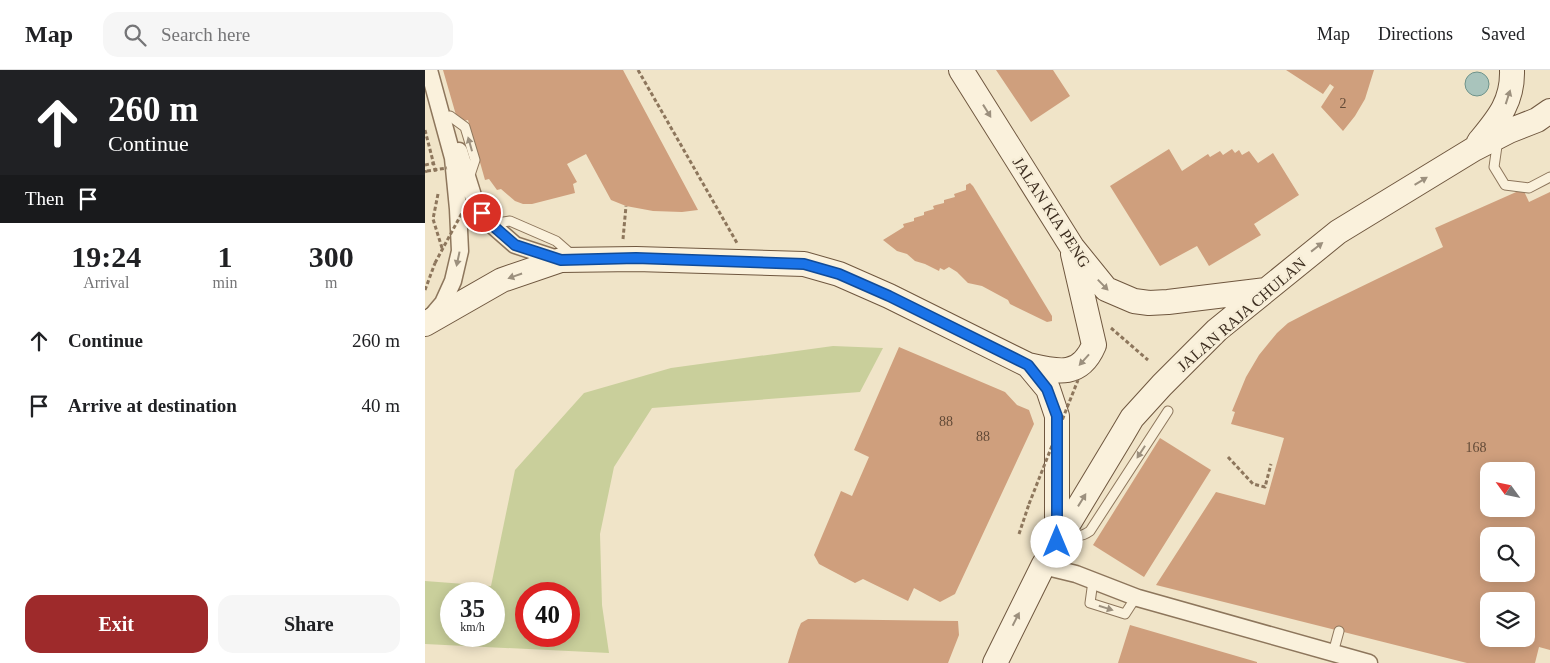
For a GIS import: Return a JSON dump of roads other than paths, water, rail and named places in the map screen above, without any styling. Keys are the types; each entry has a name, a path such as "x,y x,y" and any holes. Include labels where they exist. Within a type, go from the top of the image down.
{"street":[{"path":"426,323 443,303 453,281 460,251 459,209 453,158 429,70"},
{"path":"437,70 475,202 491,224 515,245 568,259 636,258 804,264 839,274 889,296 1028,365 1057,371 1069,370 1079,366 1091,353 1094,344 1072,247"},
{"name":"JALAN KIA PENG","path":"961,70 1072,247 1106,289 1135,301 1149,303 1266,290"},
{"path":"1473,150 1503,112 1513,82 1512,70"},
{"name":"JALAN RAJA CHULAN","path":"995,663 1043,566 1132,418 1175,371 1266,290 1338,232 1473,150 1499,136 1546,116"},
{"path":"426,323 502,280 568,259"},
{"path":"1028,365 1047,389 1057,416 1061,535"},
{"path":"1043,566 1076,574 1136,597 1363,662"}],"lane":[{"path":"1499,136 1494,167 1505,185 1529,188 1550,177"},
{"path":"1061,535 1083,536 1090,531 1167,411"},
{"path":"1093,581 1090,603 1125,614 1136,597"},
{"path":"1333,653 1339,632"}],"water":[{"path":"1477,72 1486,75 1489,84 1486,93 1477,96 1468,93 1465,84 1468,75"}]}
